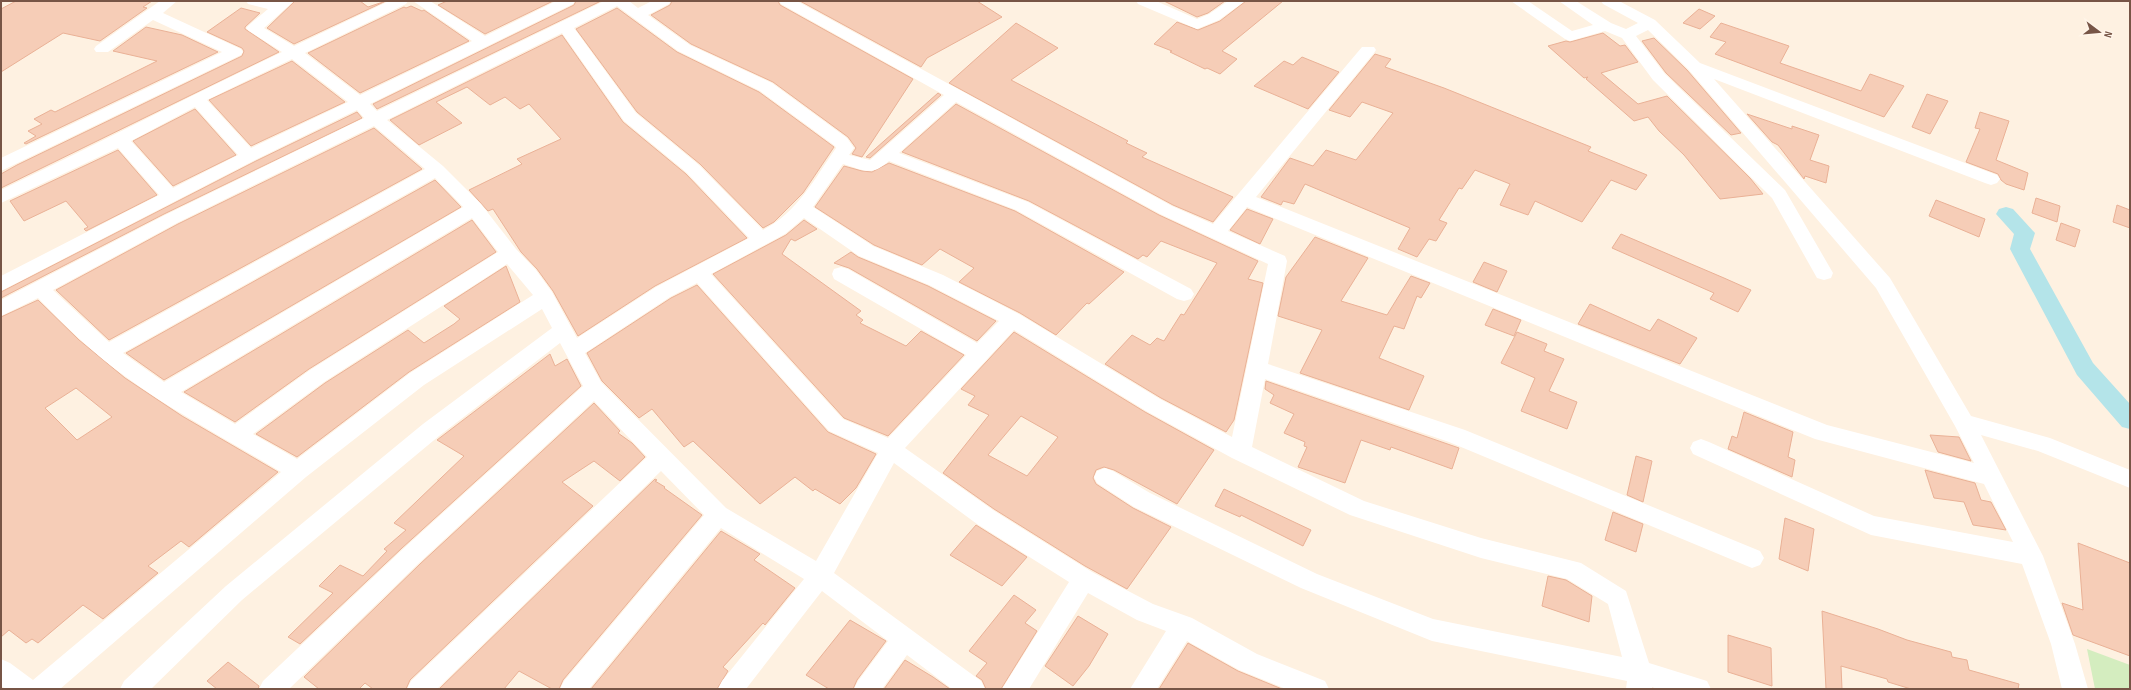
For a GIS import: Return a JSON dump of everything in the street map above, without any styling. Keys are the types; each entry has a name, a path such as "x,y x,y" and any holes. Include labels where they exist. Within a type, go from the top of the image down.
{"street":[{"path":"102,49 170,1"},
{"path":"254,1 282,4"},
{"path":"1,197 120,140 197,99 401,1"},
{"path":"1,284 249,156 568,1"},
{"path":"1,309 171,219 617,1 684,48 766,88 841,142 845,148 803,208 779,230 663,292 574,350"},
{"path":"637,14 664,1"},
{"path":"786,1 1166,210 1278,261 1240,452"},
{"path":"1143,1 1197,24 1214,17 1238,1"},
{"path":"1518,1 1570,36 1606,26"},
{"path":"1566,1 1606,26 1627,34 1660,77 1779,194 1824,273"},
{"path":"1608,1 1650,23 1694,66 1884,283 1964,422 2031,556 2063,644 2075,689"},
{"path":"430,3 484,42"},
{"path":"282,4 254,28 294,53 360,103 375,119 437,170 475,208 509,254 529,275 545,298 594,388 718,515 820,576 972,689"},
{"path":"1,165 124,104 236,52 152,14"},
{"path":"1627,34 1650,23"},
{"path":"565,26 630,117 693,169 762,240"},
{"path":"1217,232 1368,50"},
{"path":"1694,66 1991,179"},
{"path":"839,158 873,166 955,94"},
{"path":"197,99 249,156"},
{"path":"120,140 171,197"},
{"path":"886,154 1022,206 1184,294"},
{"path":"108,352 437,170"},
{"path":"1244,199 1823,433 1992,478"},
{"path":"164,392 475,208"},
{"path":"803,208 866,251 936,280 1012,319 1153,405 1240,452 1358,508 1481,548 1573,570 1618,598 1639,680"},
{"path":"237,434 317,376 509,254"},
{"path":"699,273 836,425 891,449 985,517 1084,579 1145,612 1183,626 1248,662 1316,689"},
{"path":"842,274 978,353"},
{"path":"39,288 74,323 108,352 164,392 298,471"},
{"path":"41,689 298,471 417,379 545,298"},
{"path":"731,689 820,576 891,449 978,353 1012,319"},
{"path":"133,689 234,593 431,430 563,330"},
{"path":"1256,368 1457,436 1752,558"},
{"path":"272,689 411,556 594,388"},
{"path":"1964,422 2042,444 2130,479"},
{"path":"1701,448 1871,525 2031,556"},
{"path":"420,689 662,456"},
{"path":"1105,477 1142,500 1309,580 1432,630 1639,680 1698,689"},
{"path":"573,689 718,515"},
{"path":"1015,689 1084,579"},
{"path":"1143,689 1183,626"},
{"path":"867,689 904,639"},
{"path":"1,671 26,689"}],"green space":[{"path":"2087,649 2130,665 2130,689 2095,689"}],"building":[{"path":"16,1 152,1 143,7 147,8 100,41 63,33 1,72 1,9"},
{"path":"295,1 360,1 368,7 386,1 294,44 267,28"},
{"path":"447,1 553,1 485,34 438,5"},
{"path":"576,1 601,1 377,109 373,104 574,5"},
{"path":"672,1 778,1 780,5 913,79 862,157 852,154 856,148 848,137 773,82 691,44 651,15 670,5"},
{"path":"800,1 977,1 1002,17 927,58 921,67"},
{"path":"1164,1 1225,1 1208,13 1197,17"},
{"path":"1246,1 1283,1 1222,51 1237,59 1220,74 1207,68 1205,69 1170,52 1172,51 1154,44 1177,22 1198,30 1220,21"},
{"path":"411,6 422,11 424,10 469,41 360,93 308,53 404,7 406,8"},
{"path":"241,8 260,13 245,27 245,29 279,52 1,188 1,174 17,165 242,56 244,51 242,48 207,32"},
{"path":"617,8 677,52 759,92 834,147 803,193 774,222 763,228 700,164 637,112 576,29"},
{"path":"1699,9 1715,16 1700,29 1683,23"},
{"path":"1016,23 1058,48 1011,80 1128,141 1126,143 1147,153 1142,157 1233,197 1213,222 1173,205 949,83"},
{"path":"1721,23 1789,46 1780,63 1861,91 1870,74 1904,86 1884,117 1715,54 1726,42 1710,37"},
{"path":"146,27 182,35 218,52 26,144 24,143 36,136 28,131 42,124 34,119 51,110 55,112 157,61 113,51"},
{"path":"1603,33 1620,46 1625,45 1638,62 1601,73 1638,104 1667,96 1750,178 1763,194 1720,199 1684,155 1659,131 1648,117 1634,121 1586,79 1588,77 1584,78 1548,46"},
{"path":"562,35 623,122 686,174 747,238 655,286 578,336 553,291 537,269 521,252 493,209 488,211 469,190 522,164 517,159 561,139 529,104 520,109 505,97 490,105 467,87 436,102 462,123 419,145 390,120"},
{"path":"1654,38 1687,70 1741,133 1731,135 1666,73 1642,41"},
{"path":"1375,54 1391,59 1385,67 1444,88 1591,147 1588,151 1647,175 1636,190 1611,180 1582,222 1535,201 1528,215 1500,205 1510,184 1475,170 1462,189 1459,188 1439,220 1447,223 1436,241 1429,239 1417,257 1398,249 1410,228 1305,184 1294,204 1283,201 1281,205 1261,197 1290,158 1313,166 1326,150 1356,160 1393,113 1362,102 1350,117 1329,110"},
{"path":"1302,57 1339,72 1308,109 1254,86 1284,61 1293,65"},
{"path":"292,61 345,102 251,146 209,100"},
{"path":"938,93 941,95 870,158 866,157"},
{"path":"1927,94 1948,101 1930,134 1912,127"},
{"path":"956,104 1159,215 1258,261 1248,279 1263,283 1234,420 1226,432 1161,398 1105,364 1132,335 1150,345 1157,338 1164,341 1181,314 1184,315 1217,263 1161,241 1147,257 1143,255 1138,259 1029,201 902,152"},
{"path":"195,109 236,155 173,186 133,141"},
{"path":"357,112 362,118 164,214 1,298 1,292 256,161"},
{"path":"1980,112 2009,121 1996,160 2028,173 2024,190 2006,184 2001,180 1998,174 1966,162 1980,129 1975,128"},
{"path":"1747,114 1792,129 1792,126 1819,135 1810,160 1829,166 1826,183 1805,176 1804,179 1778,145 1772,142"},
{"path":"374,128 422,169 109,340 56,290 178,224"},
{"path":"118,150 157,195 86,231 84,229 88,227 66,201 24,221 10,201"},
{"path":"889,163 1015,211 1124,272 1089,304 1087,303 1056,335 1020,313 959,282 974,268 940,249 922,265 874,245 815,207 844,166 872,172"},
{"path":"435,180 461,207 164,380 126,353"},
{"path":"2036,198 2060,206 2057,222 2032,213"},
{"path":"1936,200 1985,219 1979,237 1929,216"},
{"path":"2117,205 2130,210 2130,228 2113,222"},
{"path":"1247,209 1273,219 1260,244 1230,230"},
{"path":"472,220 496,252 309,369 235,422 184,392"},
{"path":"804,220 817,229 795,241 791,239 782,254 861,311 856,315 863,320 860,323 906,346 921,331 964,355 888,436 844,418 713,274 786,235"},
{"path":"2061,223 2080,230 2075,247 2056,240"},
{"path":"1621,234 1751,290 1738,312 1710,299 1714,293 1612,248"},
{"path":"1315,237 1368,258 1341,301 1387,315 1411,276 1430,283 1421,298 1417,296 1404,329 1394,326 1379,358 1424,376 1409,410 1300,373 1322,330 1278,316 1286,277"},
{"path":"851,252 858,257 928,286 996,321 977,341 849,268 834,263"},
{"path":"1484,262 1507,271 1497,292 1473,282"},
{"path":"506,266 520,302 409,372 297,457 256,434 325,383 408,330 424,343 454,324 460,319 444,306"},
{"path":"697,285 828,432 876,454 856,488 840,504 815,489 813,491 795,477 760,504 693,441 684,447 652,409 639,418 602,381 587,353 671,298"},
{"path":"38,300 79,340 125,378 182,416 278,472 189,547 181,541 148,566 158,573 103,619 83,605 38,643 32,639 26,643 9,630 1,637 1,317","holes":["76,388 112,417 77,440 45,408"]},
{"path":"1590,304 1650,331 1658,319 1697,338 1680,364 1578,324"},
{"path":"1493,309 1521,320 1514,336 1485,325"},
{"path":"1014,332 1145,412 1214,450 1177,504 1114,470 1104,467 1096,470 1093,478 1096,484 1133,508 1171,527 1127,589 1085,566 994,509 943,473 989,415 968,405 975,396 961,389","holes":["1021,416 1058,437 1027,476 988,455"]},
{"path":"1517,332 1547,344 1544,351 1564,359 1549,391 1577,402 1567,429 1521,411 1535,378 1501,363"},
{"path":"550,354 555,366 567,359 581,386 402,548 300,644 288,637 333,593 319,586 340,565 363,576 387,551 384,549 406,530 394,523 464,456 437,440"},
{"path":"1266,381 1459,448 1452,469 1391,447 1390,450 1361,440 1345,483 1298,467 1307,447 1304,446 1305,442 1284,433 1294,414 1270,403 1274,395 1265,389"},
{"path":"594,403 620,431 618,433 632,443 645,457 620,481 594,461 562,482 593,506 410,680 406,689 373,689 365,683 359,689 319,689 304,677 420,564"},
{"path":"1744,412 1793,432 1788,457 1795,460 1792,477 1728,449 1732,436 1737,438"},
{"path":"1930,435 1959,437 1971,461 1938,452"},
{"path":"1636,456 1652,461 1643,502 1627,495"},
{"path":"1925,470 1975,483 1981,500 1991,502 2006,530 1973,525 1964,502 1934,498"},
{"path":"655,479 657,480 655,481 665,487 664,488 702,515 563,680 559,689 552,689 519,671 504,689 439,689"},
{"path":"1224,489 1311,530 1303,546 1241,515 1240,517 1215,506"},
{"path":"1613,512 1643,524 1636,552 1605,540"},
{"path":"1785,518 1814,529 1808,571 1779,559"},
{"path":"976,525 1027,557 1002,586 950,555"},
{"path":"721,531 760,554 754,560 795,588 765,625 763,623 723,667 728,671 717,689 591,689"},
{"path":"2078,543 2130,563 2130,656 2073,635 2062,603 2083,610"},
{"path":"1548,576 1566,580 1592,596 1589,622 1542,606"},
{"path":"1014,595 1036,610 1025,623 1037,631 1001,689 986,689 982,680 976,676 987,663 969,651"},
{"path":"1822,611 1907,640 1951,652 1952,657 1967,660 1969,670 2019,684 2018,689 1911,689 1888,682 1887,679 1841,666 1842,689 1826,689"},
{"path":"1078,616 1108,634 1089,666 1073,686 1045,666"},
{"path":"850,620 886,641 857,680 853,689 829,689 806,675"},
{"path":"1728,635 1771,648 1772,686 1728,672"},
{"path":"1188,643 1238,671 1282,689 1159,689"},
{"path":"905,660 933,677 950,689 884,689"},
{"path":"228,662 259,686 258,689 217,689 207,681"}],"waterway":[{"path":"2006,214 2025,233 2020,249 2085,369 2130,420"}]}
